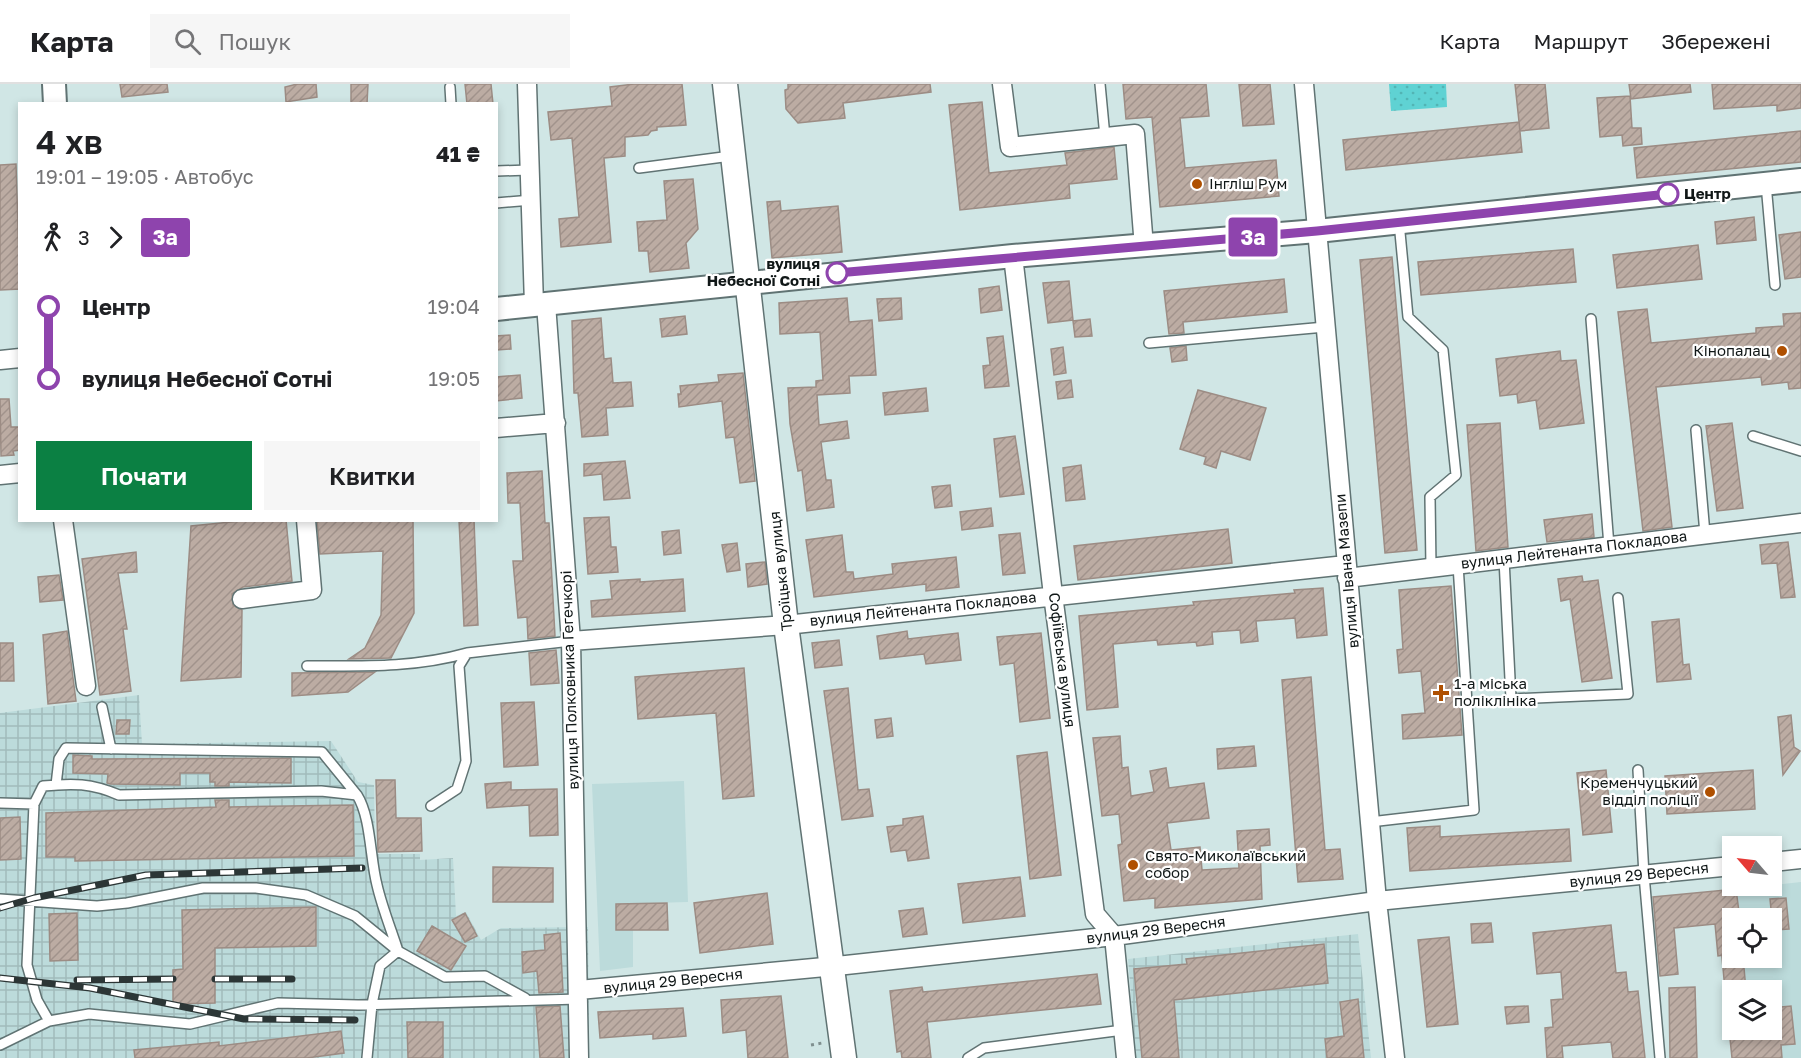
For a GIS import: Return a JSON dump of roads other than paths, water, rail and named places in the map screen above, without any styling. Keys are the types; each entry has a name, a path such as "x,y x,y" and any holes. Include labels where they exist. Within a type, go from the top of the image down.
{"main road":[{"name":"Троїцька вулиця","path":"725,84 786,625 844,1058"}],"street":[{"path":"54,84 55,102"},
{"name":"вулиця Полковника Гегечкорі","path":"526,84 540,304 556,423 571,641 579,1058"},
{"path":"1002,84 1010,147 1135,134 1144,247"},
{"name":"вулиця Івана Мазепи","path":"1304,84 1377,901 1395,1058"},
{"path":"498,309 1013,256 1317,231 1801,180"},
{"name":"Софіївська вулиця","path":"1013,256 1053,595 1095,914 1114,936"},
{"path":"0,360 18,358"},
{"path":"498,428 556,423"},
{"path":"0,475 18,473"},
{"path":"63,522 86,686"},
{"path":"242,599 312,590 306,522"},
{"name":"вулиця Лейтенанта Покладова","path":"571,641 786,625 1053,595 1347,571 1431,568 1801,523"},
{"path":"1782,861 1801,859"},
{"name":"вулиця 29 Вересня","path":"579,994 1114,936 1377,901 1722,867"},
{"path":"1114,936 1125,1058"}],"lane":[{"path":"1100,84 1106,137"},
{"path":"450,87 451,102"},
{"path":"639,168 734,156"},
{"path":"498,171 530,170"},
{"path":"1766,184 1775,285"},
{"path":"498,202 532,200"},
{"path":"1399,222 1408,317 1443,350 1456,475 1430,497 1431,568"},
{"path":"1591,319 1609,546"},
{"path":"1149,343 1325,327"},
{"path":"1696,430 1705,534"},
{"path":"1753,435 1801,451"},
{"path":"1504,559 1511,699 1628,694 1618,598"},
{"path":"1370,822 1474,810 1458,565"},
{"path":"306,666 393,666 434,662 467,653 571,641"},
{"path":"431,806 457,789 466,761 459,666 467,653"},
{"path":"102,708 111,749"},
{"path":"56,785 59,759 66,748 322,752 366,809 368,843 377,886 398,951"},
{"path":"1638,770 1644,874 1660,1058"},
{"path":"49,1021 37,1000 27,965 28,900 34,804 43,786 96,785 119,795 321,791 357,795"},
{"path":"0,803 34,804"},
{"path":"0,899 97,906 127,903 203,888 255,888 306,895 355,916 398,951 445,977 485,976 527,999"},
{"path":"367,1058 372,1004 380,966 398,951"},
{"path":"0,1045 49,1021 88,1014 190,1024 278,1003 372,1004 527,999 579,994"},
{"path":"968,1058 984,1048 1123,1030"}],"railway":[{"path":"0,908 34,898 146,875 362,868"},
{"path":"0,978 90,988 244,1019 355,1020"},
{"path":"77,980 173,979"},
{"path":"215,979 292,979"}],"place":[{"name":"Інгліш Рум","path":"1197,184"},
{"name":"Центр","path":"1668,194"},
{"name":"вулиця Небесної Сотні","path":"837,273"},
{"name":"Кінопалац","path":"1782,351"},
{"name":"1-а міська поліклініка","path":"1441,693"},
{"name":"Кременчуцький відділ поліції","path":"1710,792"},
{"name":"Свято-Миколаївський собор","path":"1133,865"}]}
